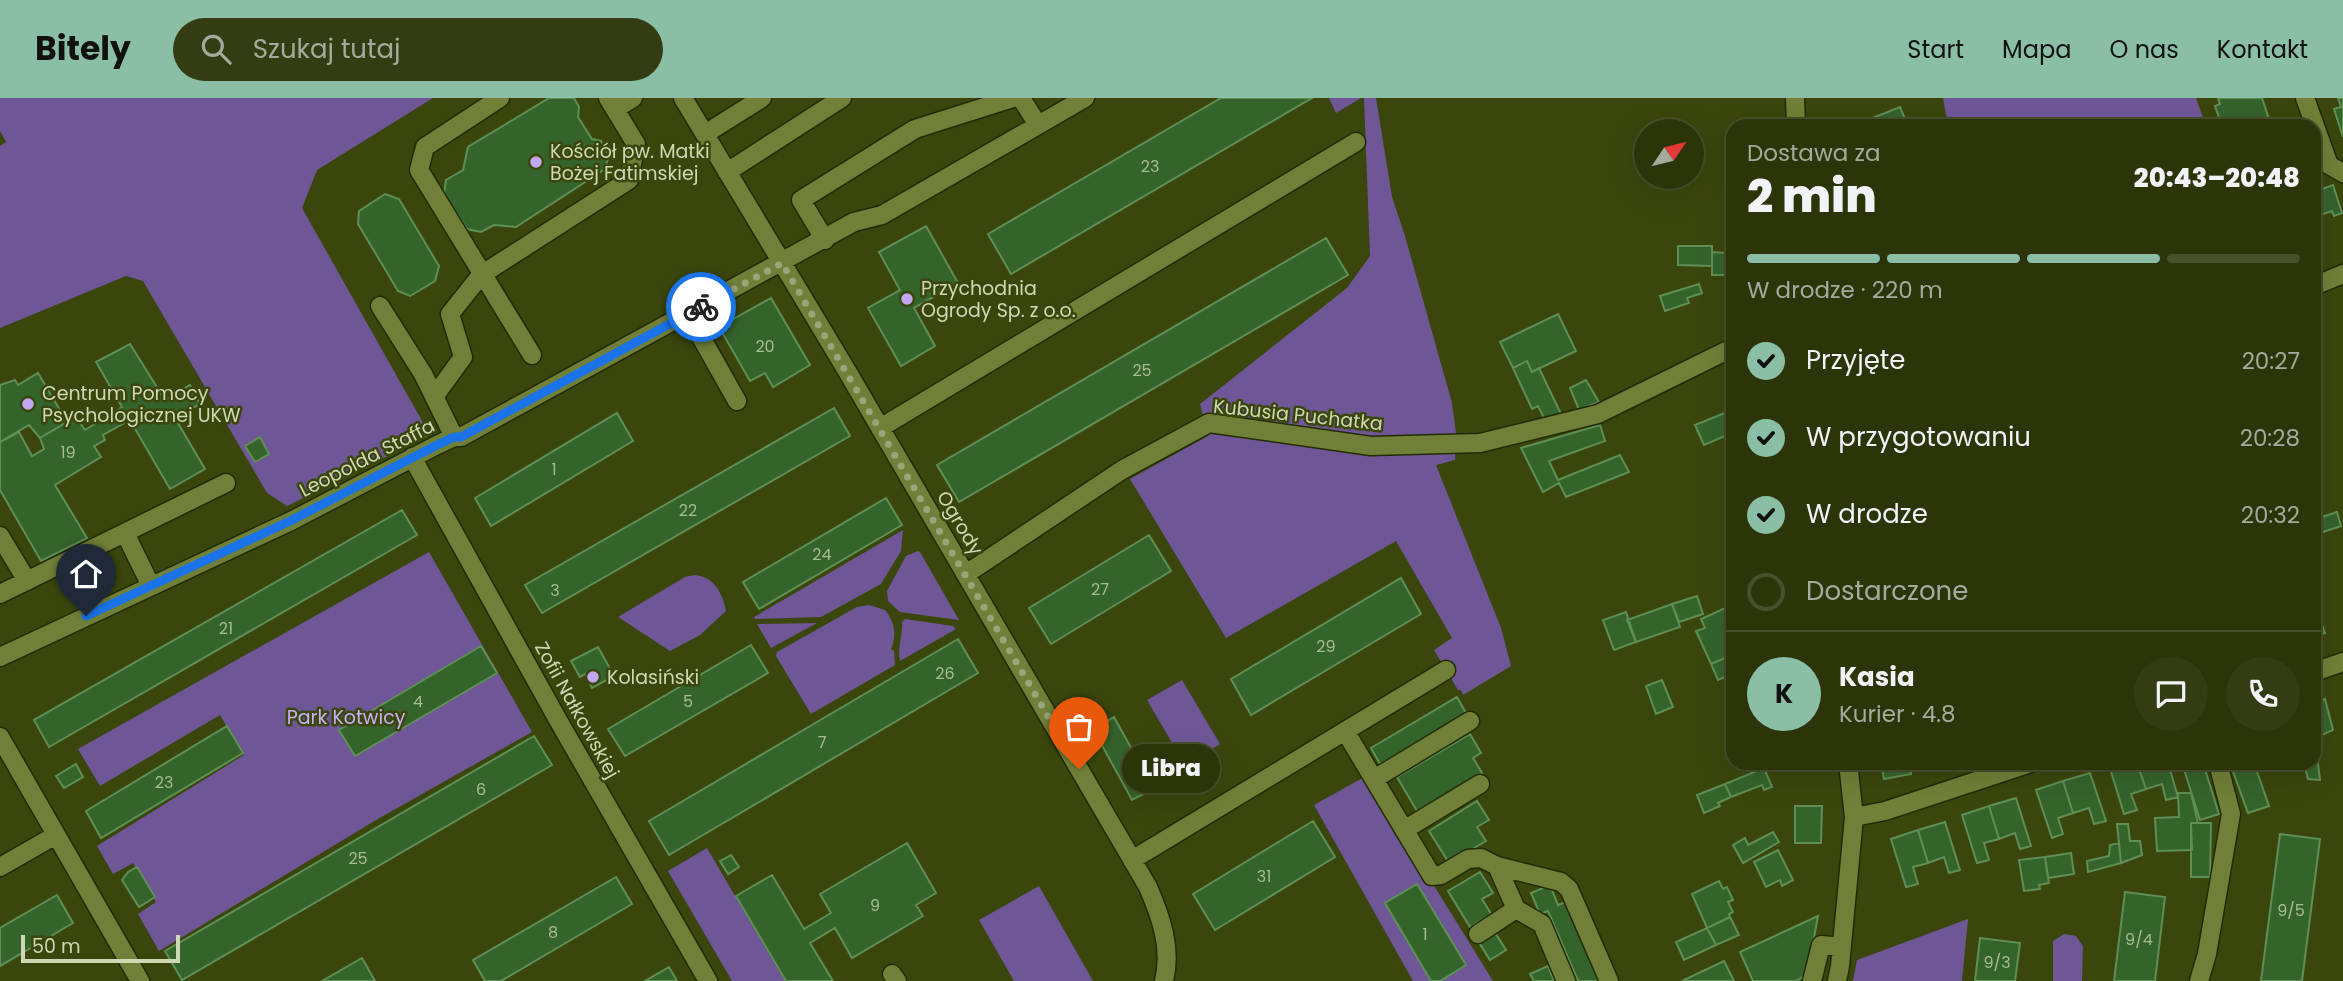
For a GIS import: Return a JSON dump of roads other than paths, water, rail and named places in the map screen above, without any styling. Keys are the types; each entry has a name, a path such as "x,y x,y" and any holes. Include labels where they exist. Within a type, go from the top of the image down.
{"street":[{"path":"500,98 425,147 419,170 532,355"},
{"path":"434,397 463,357 450,313 481,275 629,180 636,144 611,103 633,98"},
{"name":"Ogrody","path":"683,98 880,428 1132,860 1161,916 1166,943 1167,970 1164,981"},
{"path":"705,134 762,98"},
{"path":"727,172 842,98"},
{"path":"825,240 801,200 915,130 1013,98"},
{"path":"1021,98 1038,125"},
{"name":"Leopolda Staffa","path":"0,657 290,521 412,457 454,437 461,437 854,222 881,215 1085,98"},
{"path":"1795,98 1796,119"},
{"path":"2305,98 2313,119"},
{"path":"880,428 1356,142"},
{"path":"2321,143 2329,165 2343,173"},
{"path":"2321,283 2343,274"},
{"path":"380,306 434,397 454,437"},
{"path":"688,314 737,401"},
{"name":"Kubusia Puchatka","path":"966,574 1122,470 1209,423 1371,446 1480,443 1598,414 1726,351"},
{"name":"Zofii Nałkowskiej","path":"412,457 558,720 709,981"},
{"path":"0,594 226,483"},
{"path":"125,533 151,586"},
{"path":"0,536 27,581"},
{"path":"2321,670 2343,662"},
{"path":"1132,860 1446,670"},
{"path":"1374,779 1470,721"},
{"path":"1345,731 1432,876 1441,875 1468,859 1481,858 1497,866 1561,881 1569,889 1609,981"},
{"path":"0,737 141,981"},
{"path":"1837,981 1854,817 1849,770"},
{"path":"1854,817 1885,811 2010,770"},
{"path":"2199,981 2207,954 2231,814 2220,770"},
{"path":"1404,830 1480,784"},
{"path":"0,867 56,835"},
{"path":"1497,866 1516,909 1542,924 1566,981"},
{"path":"1478,933 1516,909"},
{"path":"1812,981 1821,945 1842,947"}],"place":[{"name":"Kościół pw. Matki Bożej Fatimskiej","path":"536,162"},
{"name":"Przychodnia Ogrody Sp. z o.o.","path":"907,299"},
{"name":"Centrum Pomocy Psychologicznej UKW","path":"28,404"},
{"name":"Kolasiński","path":"593,677"},
{"name":"Libra","path":"1079,769"}],"park label":[{"name":"Park Kotwicy","path":"346,717"}]}
